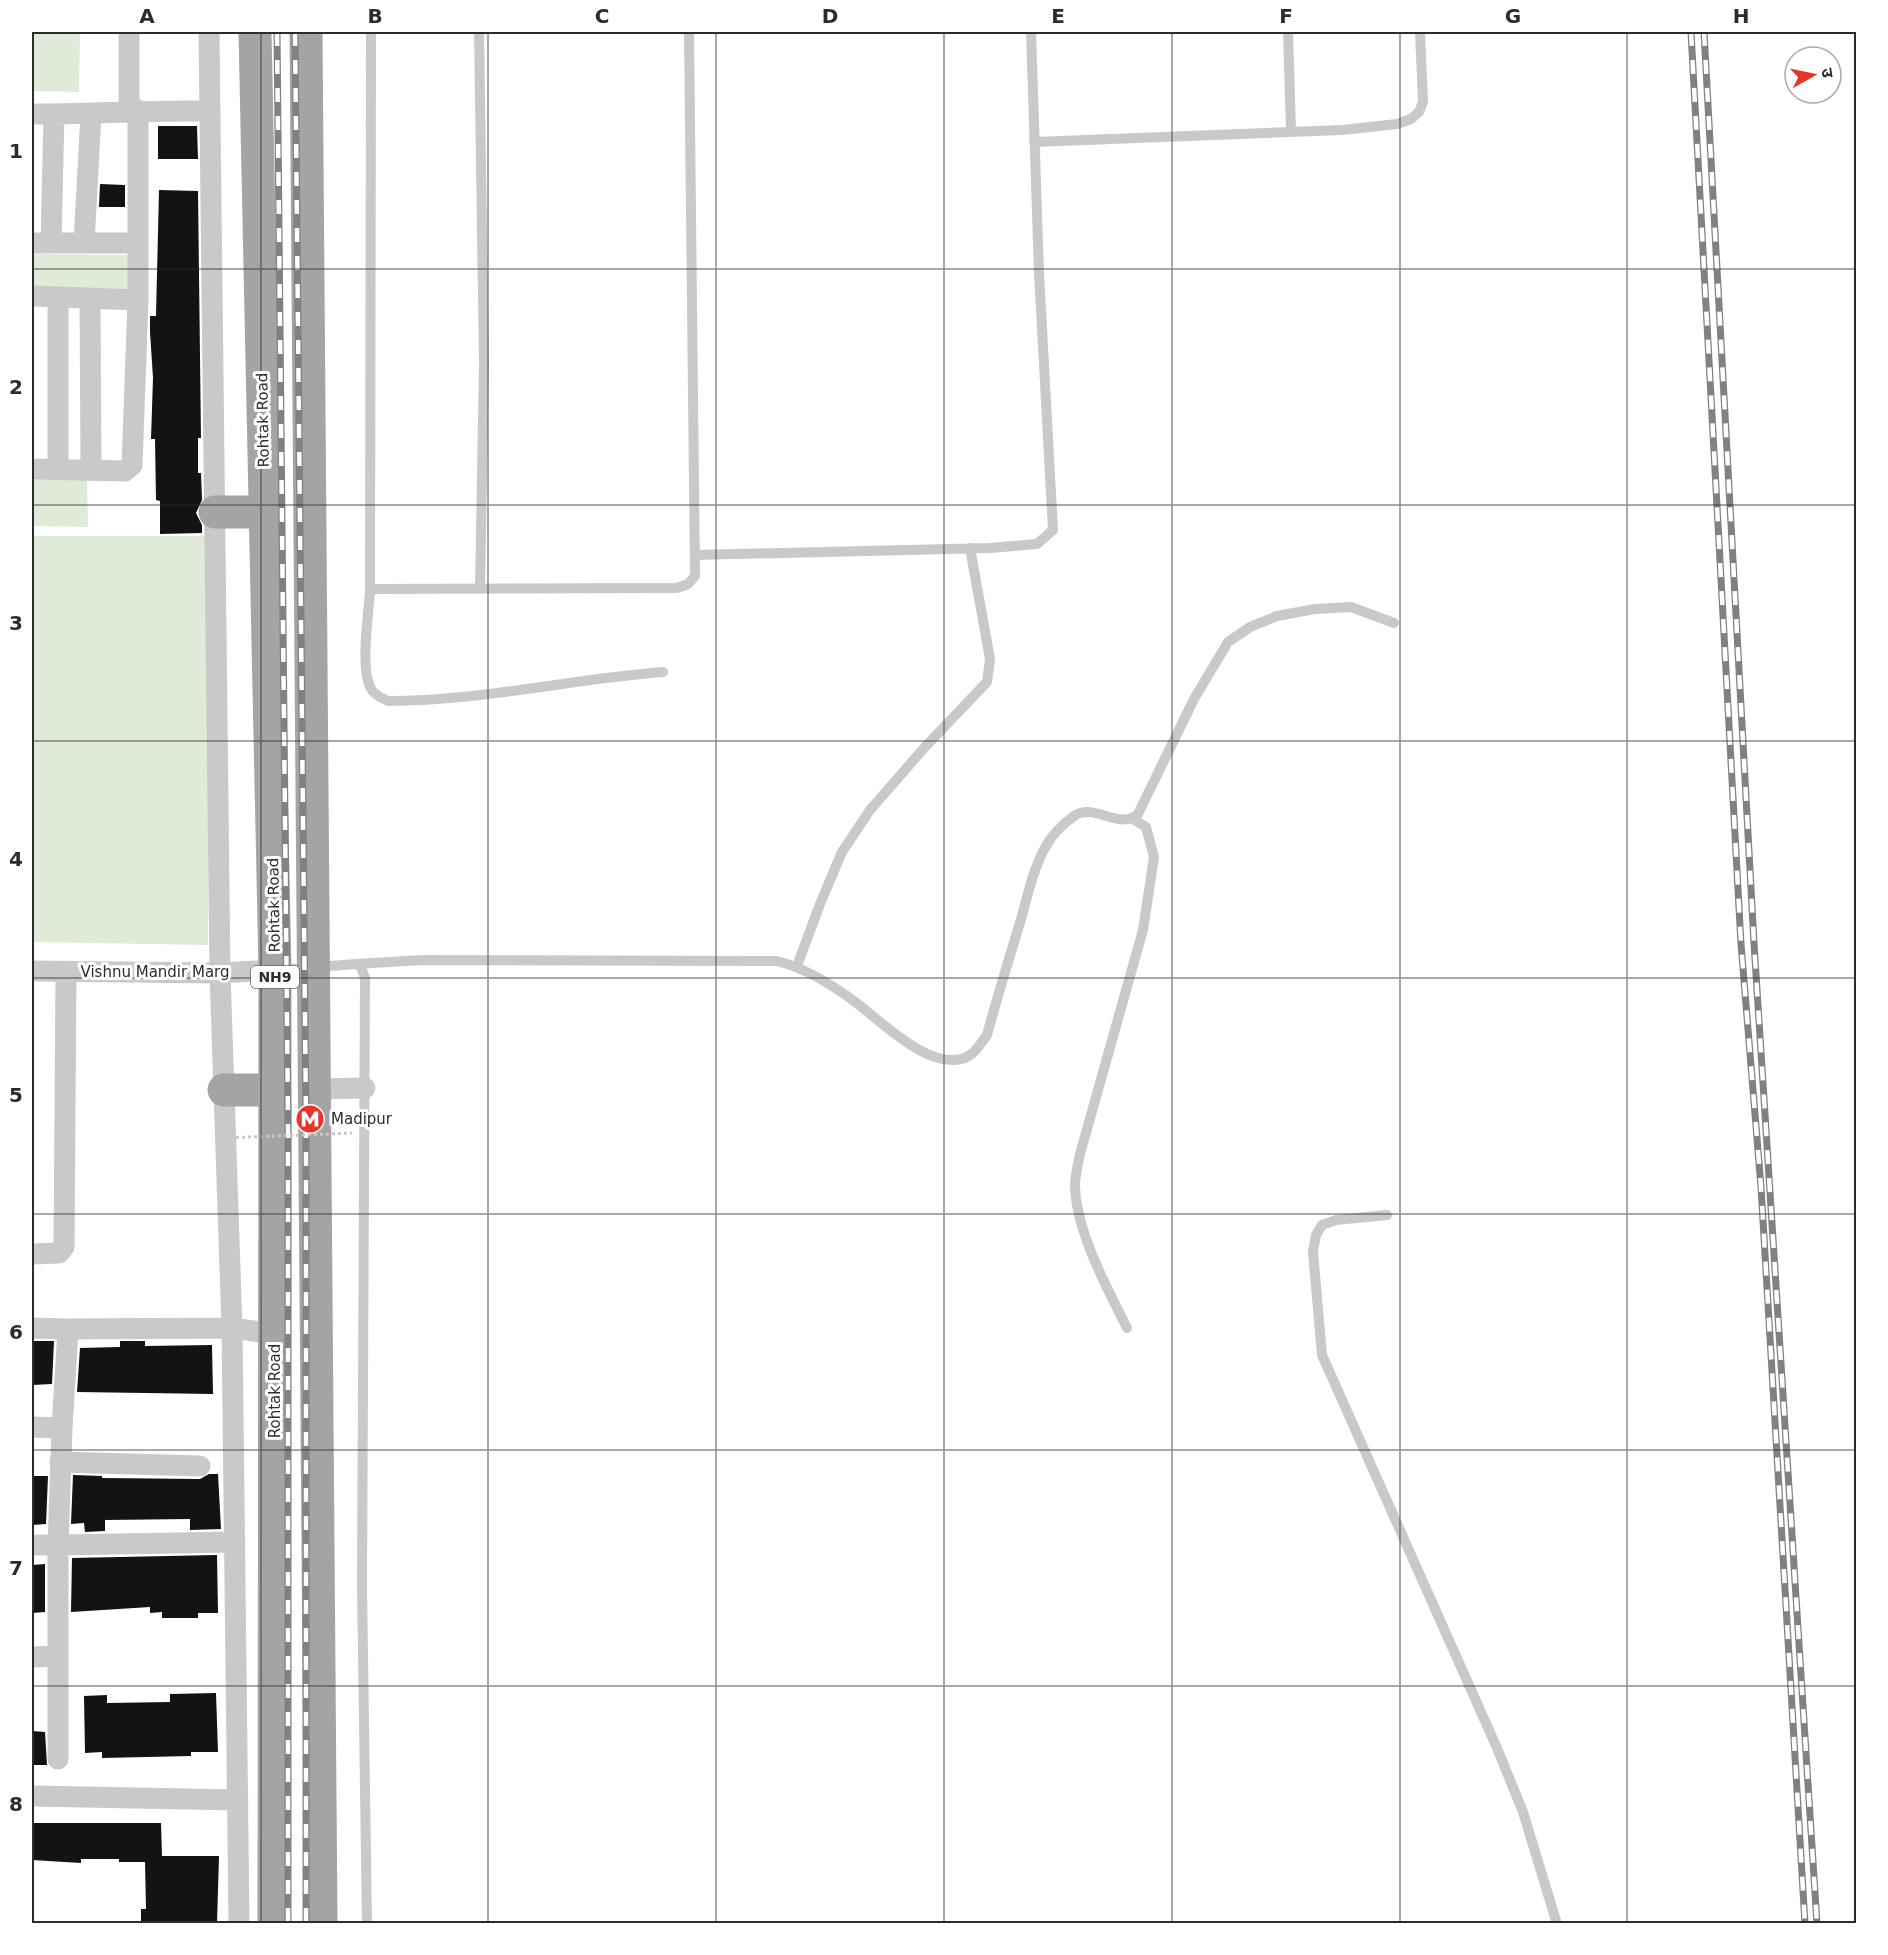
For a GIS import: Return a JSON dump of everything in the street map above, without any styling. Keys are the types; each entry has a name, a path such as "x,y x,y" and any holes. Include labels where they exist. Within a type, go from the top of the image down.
{"main road":[{"name":"Rohtak Road","path":"255,32 275,970 274,1923"},
{"name":"NH9","path":"306,32 321,1923"},
{"path":"215,512 265,512"},
{"path":"224,1090 275,1090"}],"street":[{"path":"32,469 124,471 132,465 138,243 129,32"},
{"path":"209,32 220,973 232,1328 239,1923"},
{"path":"32,114 91,114 134,110 210,111"},
{"path":"54,114 41,243 138,243"},
{"path":"84,243 91,114"},
{"path":"32,296 138,300"},
{"path":"58,297 58,469"},
{"path":"90,298 90,470"},
{"name":"Vishnu Mandir Marg","path":"32,971 220,973 275,970"},
{"path":"32,1254 59,1253 64,1247 66,972"},
{"path":"315,1089 365,1088"},
{"path":"32,1328 232,1328 275,1334"},
{"path":"58,1759 58,1545 60,1462 68,1329"},
{"path":"32,1427 62,1428"},
{"path":"60,1462 200,1466"},
{"path":"32,1545 235,1542"},
{"path":"32,1657 57,1656"},
{"path":"32,1796 238,1800"}],"lane":[{"path":"371,32 370,589 367,669 370,688 377,696 388,701 543,688 579,680 663,672"},
{"path":"479,32 484,363 480,589"},
{"path":"370,589 677,588 688,584 695,576 689,32"},
{"path":"695,555 970,548 1037,544 1053,530 1034,142 1031,32"},
{"path":"1288,32 1291,131"},
{"path":"1034,142 1353,128 1397,124 1411,119 1419,112 1423,102 1420,32"},
{"path":"970,548 990,659 987,682 925,747 870,810 842,852 797,966 853,1000 927,1054 951,1060 966,1058 978,1048 987,1035 1034,874 1046,846 1059,829 1076,815 1085,812 1123,821 1132,819 1144,803 1194,699 1228,642 1250,627 1277,616 1315,609 1351,607 1394,623"},
{"path":"1127,1328 1096,1266 1080,1214 1075,1186 1080,1154 1143,930 1154,857 1152,840 1146,828 1132,819"},
{"name":"Vishnu Mandir Marg","path":"275,970 315,969 389,960 777,961 797,966"},
{"path":"357,964 361,967 365,978 362,1586 367,1923"},
{"path":"1387,1215 1336,1220 1322,1226 1316,1235 1313,1252 1322,1355 1497,1748 1523,1812 1557,1923"}],"path":[{"path":"233,1142 224,1138 352,1134"}],"green space":[{"path":"32,32 80,32 79,92 32,91"},
{"path":"32,254 129,255 129,292 32,291"},
{"path":"87,479 88,527 32,526 32,480"},
{"path":"32,536 210,536 208,945 32,942"}],"building":[{"path":"158,126 197,126 198,159 158,159"},
{"path":"100,184 125,185 125,207 99,207"},
{"path":"159,190 198,191 201,438 198,438 198,473 201,473 202,500 196,513 202,525 202,533 160,534 160,501 156,500 155,439 151,439 153,378 150,332 150,316 156,316"},
{"path":"32,1341 54,1341 52,1384 32,1385"},
{"path":"120,1341 145,1341 145,1346 212,1345 213,1394 77,1392 80,1348 120,1347"},
{"path":"209,1474 218,1474 221,1529 190,1530 190,1519 105,1520 105,1531 85,1532 84,1523 71,1524 73,1475 102,1476 102,1478 200,1479"},
{"path":"32,1476 48,1476 46,1524 32,1525"},
{"path":"217,1555 218,1613 198,1613 198,1618 162,1618 162,1612 150,1613 150,1607 71,1612 72,1558"},
{"path":"45,1564 45,1612 32,1613 32,1565"},
{"path":"216,1693 218,1752 191,1752 191,1756 102,1758 102,1752 85,1753 84,1696 107,1695 107,1703 170,1702 170,1694"},
{"path":"32,1731 45,1732 47,1765 32,1765"},
{"path":"32,1823 161,1823 162,1856 219,1856 217,1923 141,1923 141,1909 146,1909 145,1862 119,1862 119,1859 81,1859 81,1863 32,1860"}],"railway":[{"path":"277,32 288,1118 288,1924"},
{"path":"295,32 306,1118 306,1924"},
{"path":"1691,32 1741,944 1761,1187 1805,1924"},
{"path":"1704,32 1754,943 1817,1924"}],"place":[{"name":"Madipur","path":"310,1119"}]}
